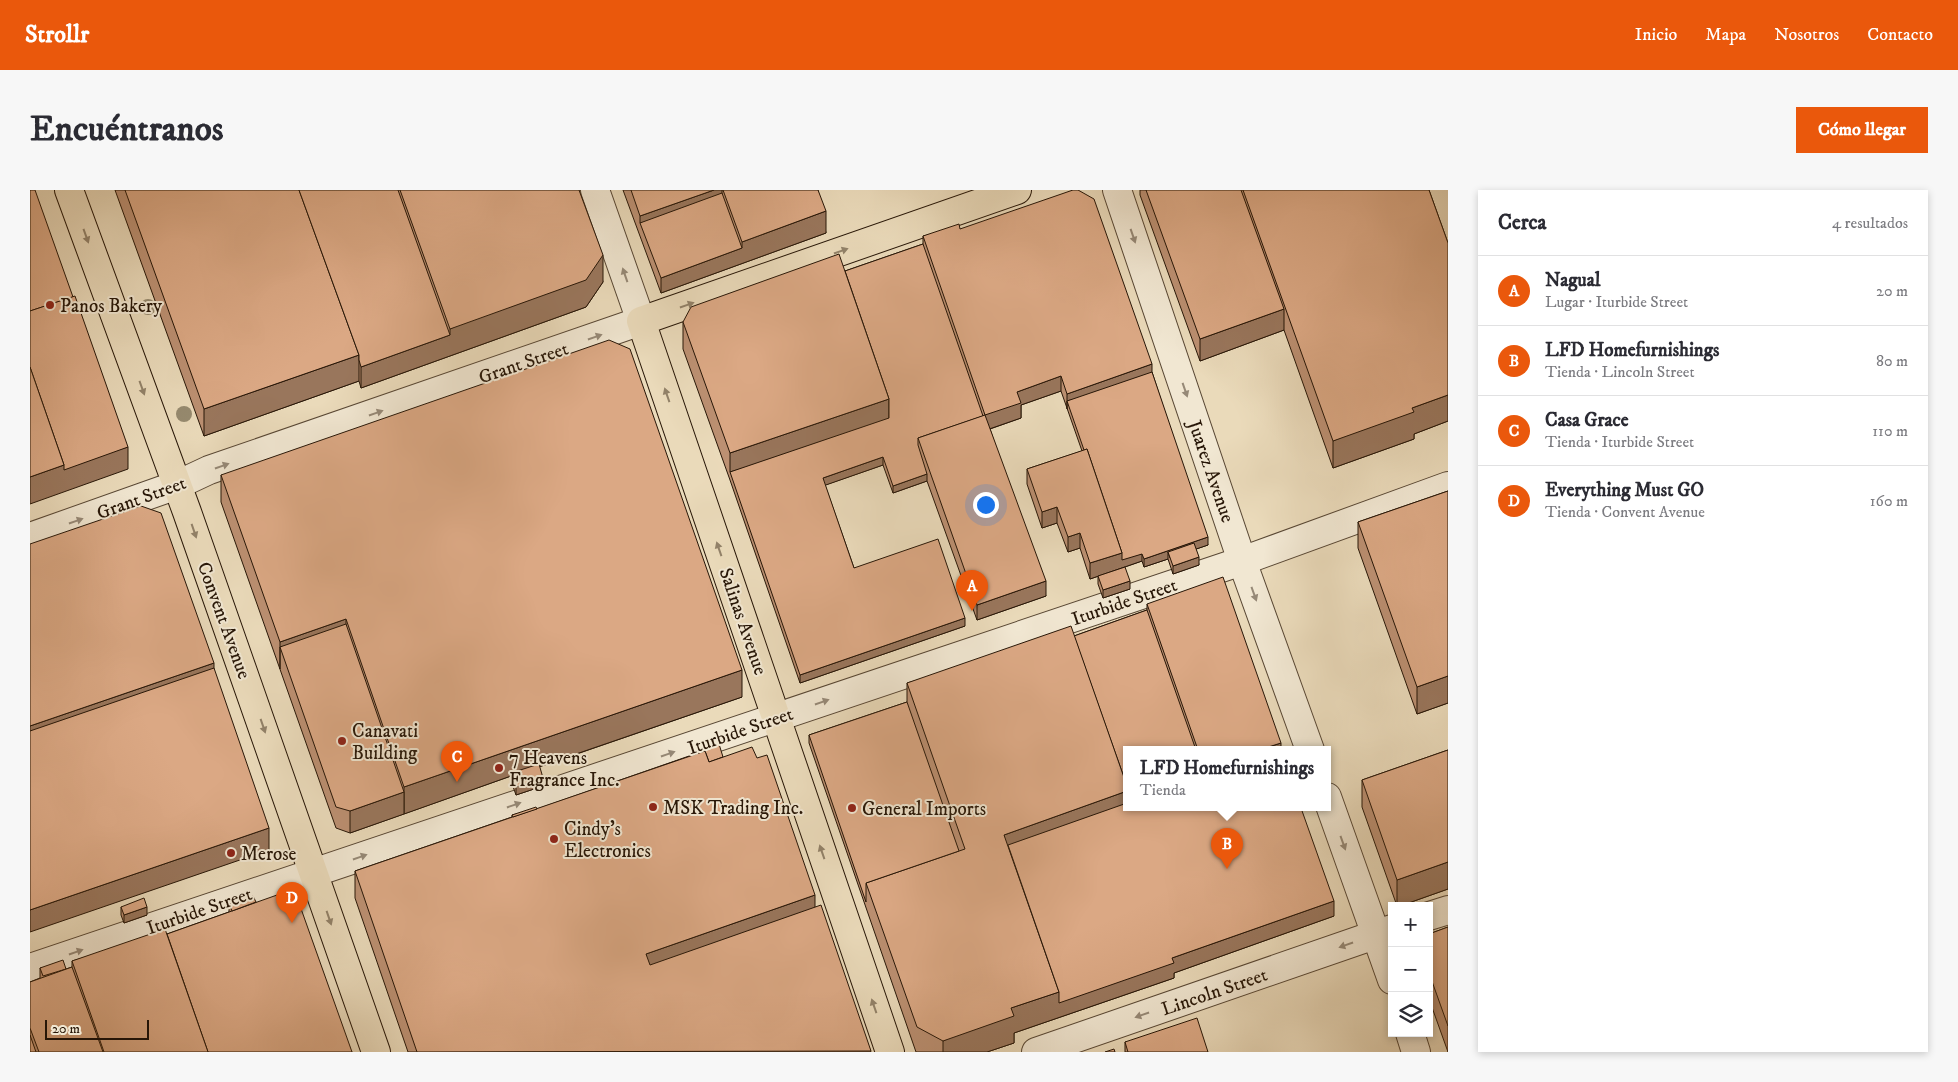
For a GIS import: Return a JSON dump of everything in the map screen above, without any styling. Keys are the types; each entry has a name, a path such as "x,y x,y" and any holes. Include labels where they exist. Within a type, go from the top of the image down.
{"main road":[{"name":"Convent Avenue","path":"70,190 177,485 376,1052"},
{"name":"Grant Street","path":"641,321 1017,190"},
{"name":"Salinas Avenue","path":"641,321 890,1052"}],"street":[{"name":"Salinas Avenue","path":"595,190 641,321"},
{"name":"Juarez Avenue","path":"1117,190 1242,561 1309,746"},
{"name":"Grant Street","path":"30,537 177,485 209,470 641,321"},
{"name":"Iturbide Street","path":"30,968 1242,561 1448,486"},
{"path":"1331,807 1384,932 1388,956"},
{"path":"1433,915 1448,910"},
{"name":"Lincoln Street","path":"1036,1052 1384,932"},
{"path":"1411,1037 1416,1052"}],"building":[{"path":"30,190 35,190 73,297 30,311"},
{"path":"125,190 299,190 359,355 204,409"},
{"path":"299,190 398,190 450,335 361,367 359,355"},
{"path":"400,190 579,190 603,255 586,280 450,329"},
{"path":"631,190 714,190 640,216"},
{"path":"723,190 818,190 826,211 742,242"},
{"path":"1073,190 1078,190 1094,199 1152,364 1067,394 1061,376 1017,392 1021,403 985,415 923,236 959,224 960,229"},
{"path":"1146,190 1241,190 1284,309 1200,339"},
{"path":"1243,190 1429,190 1448,243 1448,395 1412,408 1414,412 1333,441"},
{"path":"722,193 742,248 661,278 640,223"},
{"path":"923,244 983,416 918,438 918,445 927,474 893,486 883,457 823,478 854,568 938,539 965,618 800,675 730,472 889,418 889,399 845,271"},
{"path":"839,254 889,399 730,453 683,322 691,307"},
{"path":"75,296 128,447 64,470 64,465 30,367 30,311"},
{"path":"609,340 630,349 742,670 404,787 346,619 280,642 221,475"},
{"path":"30,367 64,465 30,477"},
{"path":"1152,372 1208,537 1144,559 1142,554 1122,560 1122,553 1087,449 1084,450 1067,401"},
{"path":"985,415 1046,581 977,605 918,438"},
{"path":"1087,449 1122,553 1090,563 1080,533 1068,537 1057,507 1042,512 1027,469"},
{"path":"1448,491 1448,676 1417,687 1358,522"},
{"path":"141,506 161,513 214,663 30,726 30,544"},
{"path":"1194,543 1199,557 1173,566 1168,552"},
{"path":"1125,567 1130,581 1103,590 1098,576"},
{"path":"1223,577 1281,743 1272,746 1197,746 1147,604"},
{"path":"1147,610 1195,746 1123,746 1123,775 1074,636"},
{"name":"Canavati Building","path":"346,624 404,792 350,811 336,807 280,647"},
{"path":"1071,626 1123,775 1123,792 1004,835 1059,992 1011,1008 1014,1016 943,1041 917,1027 866,883 965,849 907,683"},
{"path":"214,668 269,828 30,910 30,731"},
{"path":"907,702 959,851 866,883 866,902 809,735"},
{"path":"719,744 723,757 709,762 705,751 693,755 692,753"},
{"path":"752,747 757,758 767,755 815,895 646,954 650,965 821,905 871,1051 417,1052 355,871 705,751 709,762"},
{"path":"1448,750 1448,862 1397,880 1362,780"},
{"path":"539,764 543,778 516,787 511,773"},
{"path":"1123,804 1123,811 1302,811 1334,901 1172,958 1174,963 1059,1003 1059,992 1008,845"},
{"path":"536,807 537,809 513,817 512,815"},
{"path":"294,889 352,1052 208,1052 167,934"},
{"path":"253,896 256,902 232,911 229,904"},
{"path":"144,898 147,907 124,915 121,907"},
{"path":"1448,927 1448,1026 1433,984 1433,933"},
{"path":"165,929 208,1052 104,1052 72,961"},
{"path":"63,960 66,969 43,976 40,968"},
{"path":"72,967 103,1052 39,1052 30,1028 30,982"},
{"path":"1197,1018 1208,1052 1128,1052 1125,1042"},
{"path":"30,1035 36,1052 30,1052"}],"place":[{"name":"Panos Bakery","path":"50,305"},
{"name":"Nagual","path":"972,611"},
{"name":"Canavati Building","path":"342,741"},
{"name":"7 Heavens Fragrance Inc.","path":"499,768"},
{"name":"Casa Grace","path":"457,782"},
{"name":"MSK Trading Inc.","path":"653,807"},
{"name":"General Imports","path":"852,808"},
{"name":"Cindy's Electronics","path":"554,839"},
{"name":"Merose","path":"231,853"},
{"name":"LFD Homefurnishings","path":"1227,869"},
{"name":"Everything Must GO","path":"292,923"}]}
